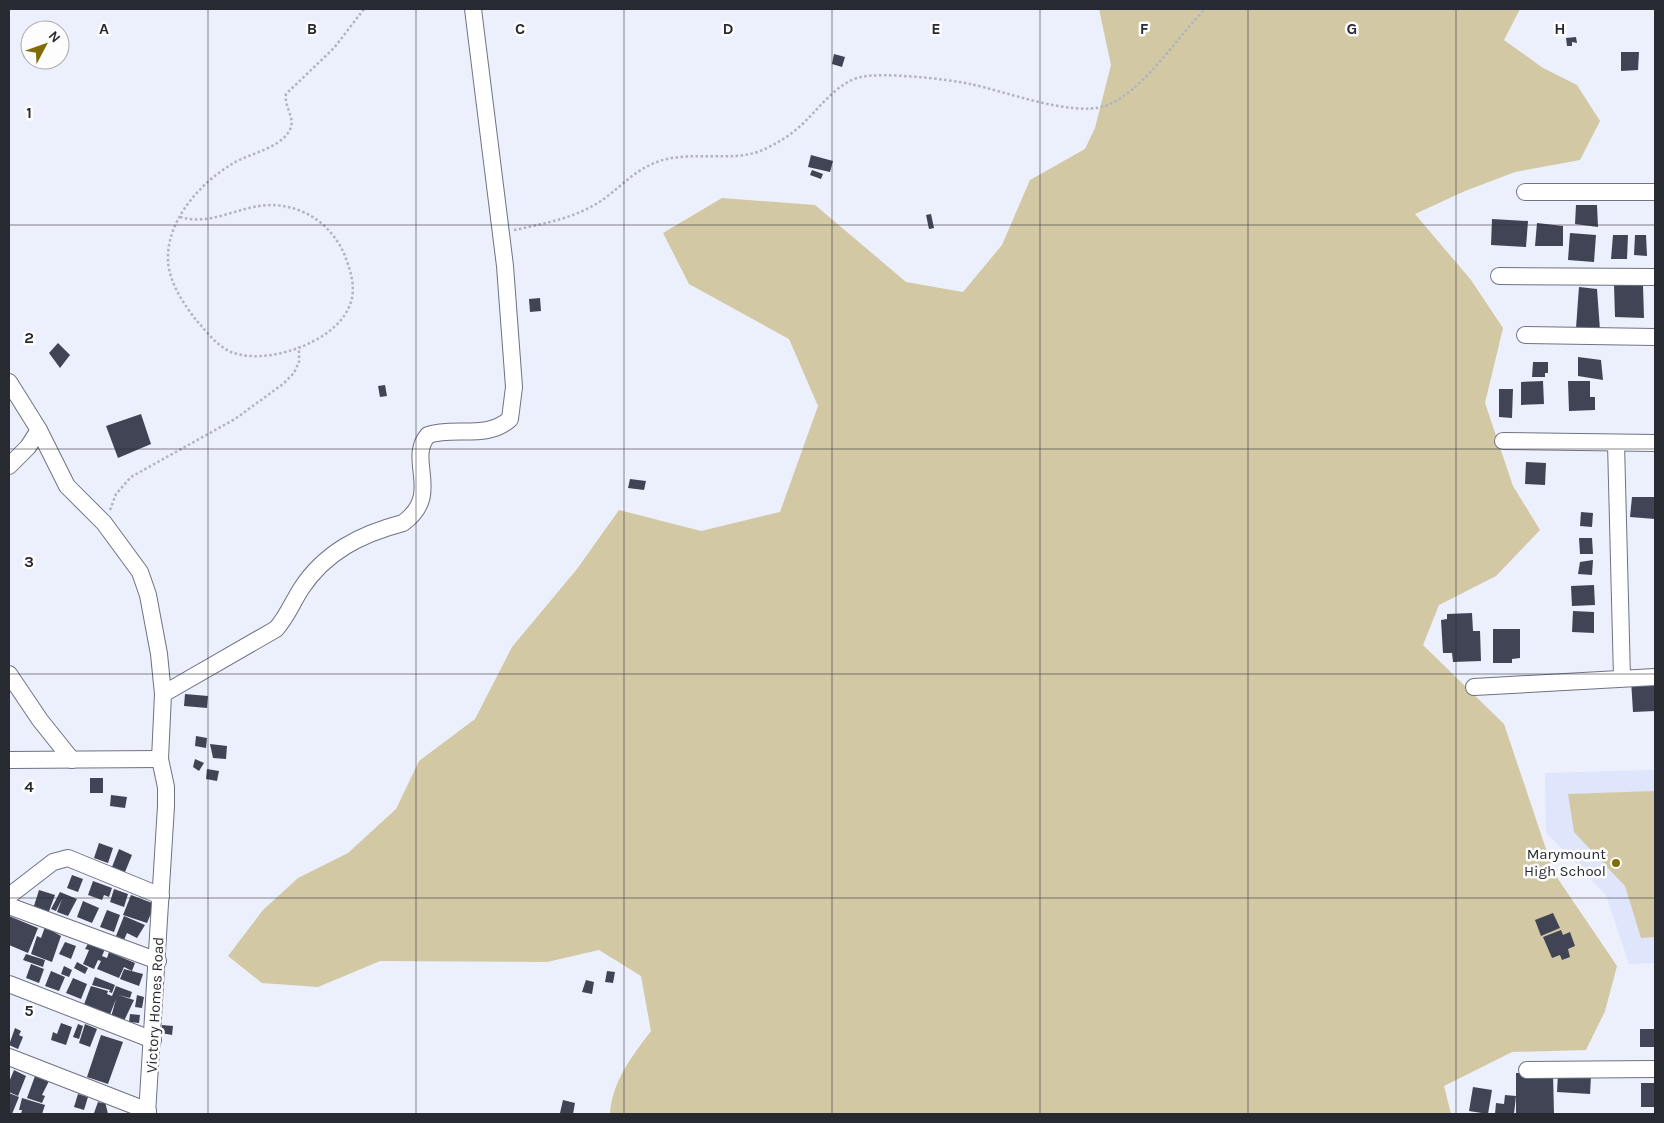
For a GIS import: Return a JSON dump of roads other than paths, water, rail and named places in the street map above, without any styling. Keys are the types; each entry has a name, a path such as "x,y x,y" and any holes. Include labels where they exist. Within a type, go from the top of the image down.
{"street":[{"path":"162,694 276,629 284,620 311,574 342,547 356,539 403,523 409,519 417,508 423,489 420,450 428,435 437,432 475,432 500,425 510,418 514,387 501,233 473,9"},
{"path":"1524,192 1655,192"},
{"path":"1499,276 1655,277"},
{"path":"1525,335 1655,337"},
{"name":"Victory Homes Road","path":"9,382 39,430 67,486 104,523 140,572 154,622 162,694 160,759 166,787 158,961 147,1113"},
{"path":"9,466 28,447 39,430"},
{"path":"1504,441 1655,443"},
{"path":"1616,443 1622,678"},
{"path":"9,674 40,720 72,760"},
{"path":"1474,687 1655,677"},
{"path":"9,760 160,759"},
{"path":"9,896 53,862 68,858 161,896"},
{"path":"9,906 158,961"},
{"path":"9,984 153,1040"},
{"path":"9,1057 147,1113"},
{"path":"1527,1070 1655,1069"}],"place":[{"name":"Marymount High School","path":"1616,863"}]}
